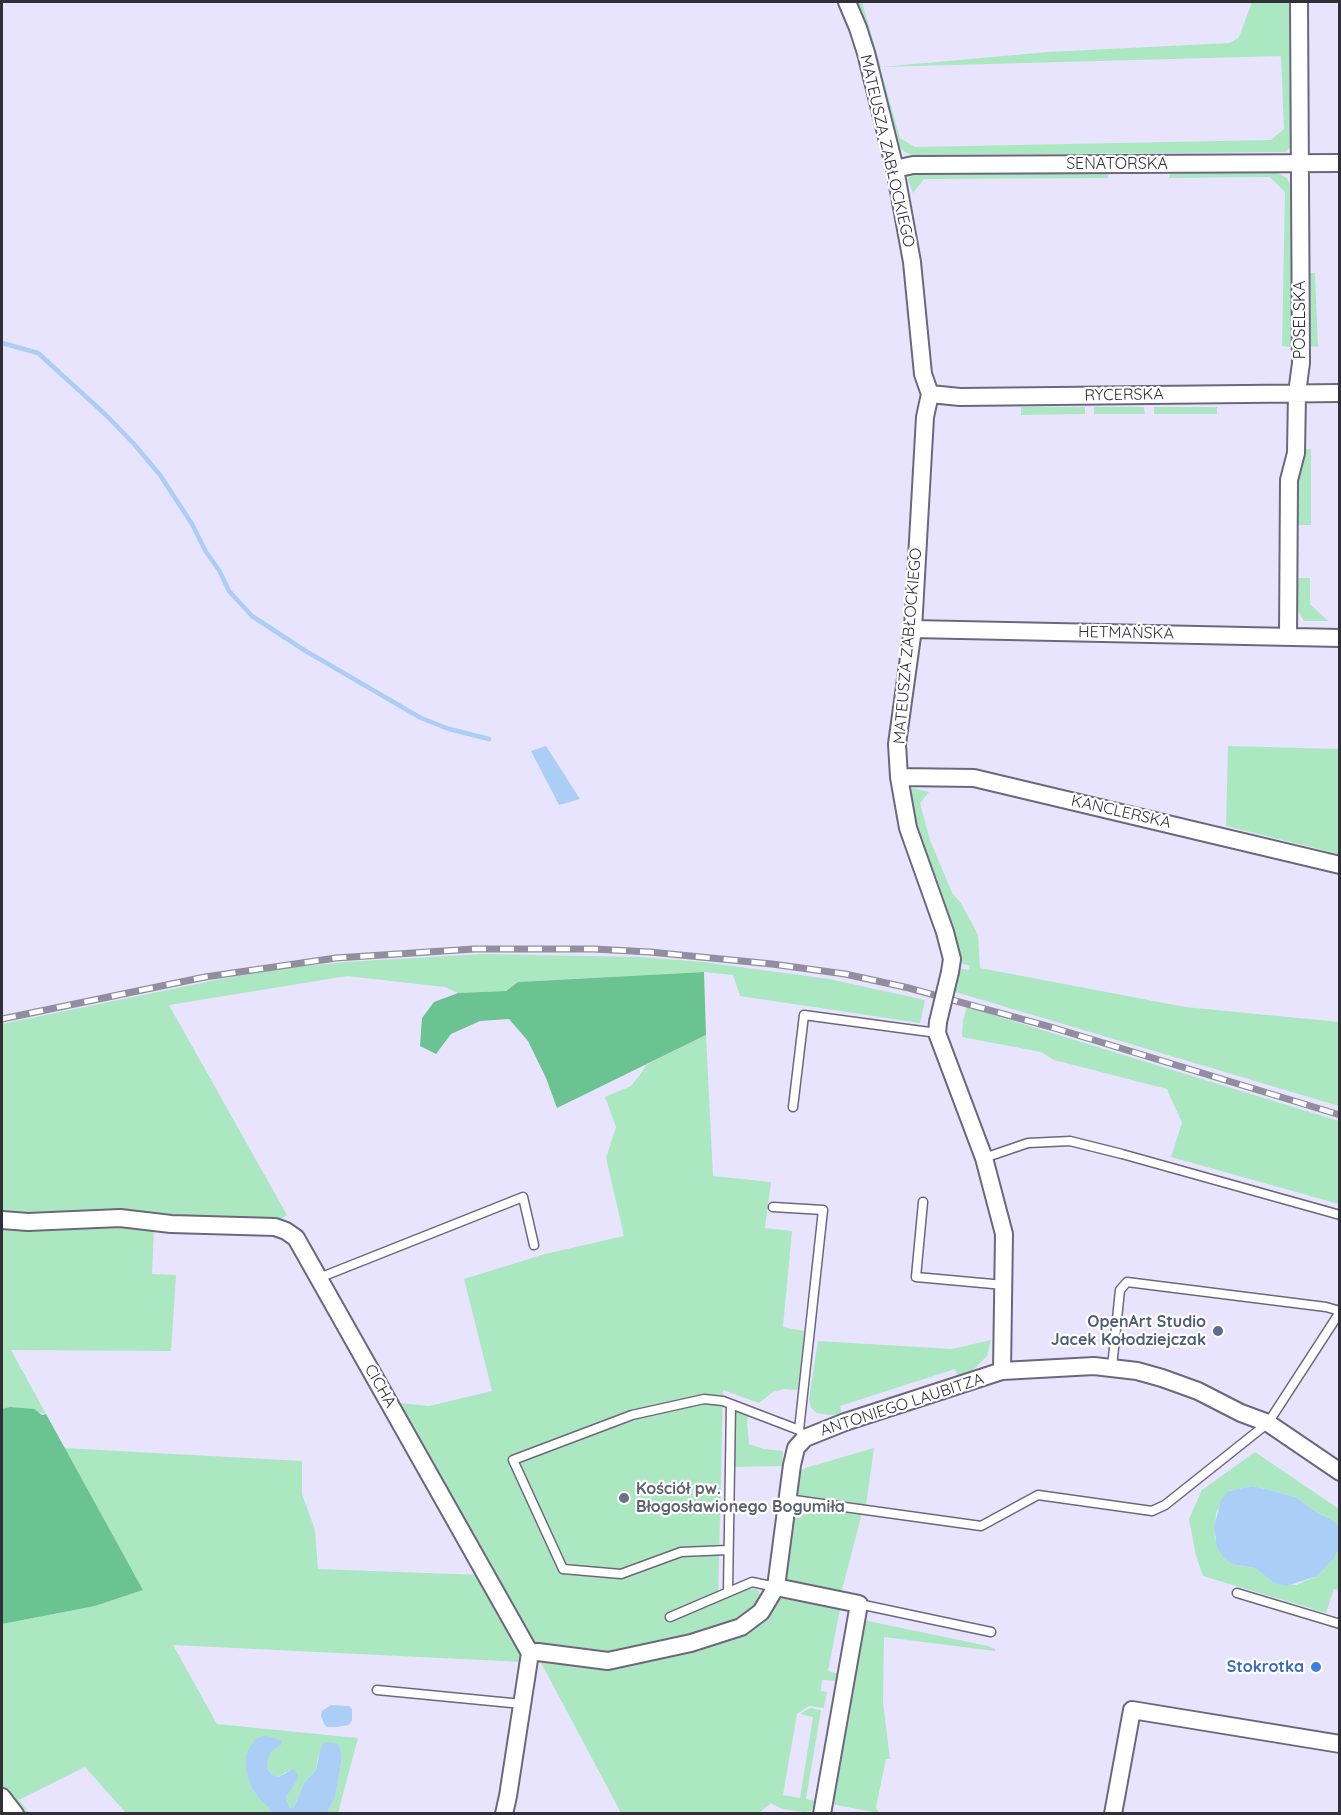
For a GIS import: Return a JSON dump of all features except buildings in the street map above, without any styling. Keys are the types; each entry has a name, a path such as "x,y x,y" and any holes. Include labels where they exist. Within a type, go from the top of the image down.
{"street":[{"name":"MATEUSZA ZABŁOCKIEGO","path":"847,2 866,53 895,169 912,262 923,375 930,394 925,417 913,629 897,744 899,777 908,828 952,958 938,1028"},
{"name":"POSELSKA","path":"1288,637 1289,480 1296,453 1300,363 1299,2"},
{"name":"SENATORSKA","path":"895,169 912,165 1340,163"},
{"name":"RYCERSKA","path":"930,394 960,397 1340,393"},
{"name":"HETMAŃSKA","path":"913,629 1340,638"},
{"name":"KANCLERSKA","path":"899,777 974,778 1340,865"},
{"path":"938,1028 984,1158 1004,1234 1002,1371"},
{"name":"CICHA","path":"2,1220 28,1222 120,1218 171,1224 275,1227 296,1238 530,1653"},
{"name":"ANTONIEGO LAUBITZA","path":"530,1653 608,1660 691,1643 741,1627 761,1612 776,1587 787,1499 796,1448 802,1434 1002,1371 1094,1366 1137,1371 1162,1378 1198,1391 1241,1413 1268,1423 1340,1472"},
{"path":"776,1587 859,1604 822,1814"},
{"path":"504,1814 530,1653"},
{"path":"1113,1814 1132,1710 1340,1744"},
{"path":"2,1797 15,1814"}],"lane":[{"path":"793,1107 804,1015 938,1028"},
{"path":"984,1158 1028,1143 1070,1141 1340,1215"},
{"path":"318,1278 523,1197 534,1245"},
{"path":"923,1202 916,1277 1004,1285"},
{"path":"728,1550 681,1552 621,1574 563,1569 513,1460 632,1415 704,1399 723,1401 802,1434 822,1210 773,1207"},
{"path":"787,1499 981,1526 1038,1495 1152,1511 1165,1505 1268,1423 1340,1312 1326,1307 1127,1282 1120,1290 1112,1367"},
{"path":"728,1591 731,1404"},
{"path":"670,1617 752,1582 776,1587"},
{"path":"1237,1593 1340,1624"},
{"path":"859,1604 991,1632"},
{"path":"377,1690 522,1704"}],"green space":[{"path":"855,2 862,2 881,67 1048,52 1230,43 1239,37 1252,2 1293,2 1292,146 1285,152 913,155 897,145 860,10","holes":["1281,56 1284,129 1271,140 915,147 900,138 880,67"]},
{"path":"1108,170 1108,178 924,179 913,193 908,179 913,172"},
{"path":"1267,170 1287,178 1293,192 1293,347 1282,346 1285,192 1270,177 1169,178 1171,171"},
{"path":"1308,273 1315,273 1318,347 1307,346"},
{"path":"1021,407 1085,407 1085,414 1021,415"},
{"path":"1094,407 1144,407 1145,414 1094,414"},
{"path":"1154,407 1217,407 1217,414 1154,414"},
{"path":"1305,432 1306,449 1311,449 1311,525 1296,525 1296,490 1304,451"},
{"path":"1294,578 1310,578 1310,604 1328,621 1304,621 1296,608"},
{"path":"1228,746 1339,749 1339,854 1226,826"},
{"path":"913,788 929,792 920,803 930,840 952,893 961,903 978,935 980,968 1185,1007 1339,1022 1339,1106 952,991 959,968 968,970 970,966 961,963 961,955 913,826 910,791"},
{"path":"483,954 641,957 703,962 829,979 925,1000 920,1023 740,996 733,975 704,972 518,982 506,991 458,993 445,987 347,976 169,1005 287,1215 277,1222 2,1216 2,1024 226,978 288,968 345,962"},
{"path":"704,972 706,1035 557,1108 546,1078 528,1041 509,1019 480,1021 451,1034 436,1054 420,1046 422,1018 434,1002 458,993 506,991 518,982"},
{"path":"967,1007 1339,1121 1339,1204 1171,1157 1182,1123 1167,1089 1054,1060 1041,1052 962,1037 963,1020"},
{"path":"706,1035 713,1176 771,1182 765,1228 792,1231 783,1327 804,1331 798,1390 784,1389 773,1392 759,1403 723,1390 718,1600 746,1589 753,1589 759,1591 759,1604 738,1625 611,1654 534,1647 400,1403 429,1406 492,1391 464,1279 545,1254 624,1236 606,1158 616,1127 605,1097 631,1086 646,1065"},
{"path":"109,1224 154,1229 152,1274 176,1275 171,1351 11,1350 46,1414 10,1407 2,1409 2,1226"},
{"path":"991,1340 987,1356 974,1369 958,1376 955,1369 840,1406 842,1414 817,1413 811,1408 809,1399 818,1341 952,1349"},
{"path":"10,1407 34,1409 42,1415 46,1414 143,1590 95,1606 2,1624 2,1409"},
{"path":"735,1410 749,1416 747,1421 749,1444 764,1449 783,1451 782,1466 734,1467"},
{"path":"64,1448 302,1461 302,1494 315,1530 318,1569 479,1575 522,1646 523,1662 173,1645 217,1724 358,1738 338,1813 327,1813 335,1797 342,1758 325,1742 316,1770 304,1783 294,1807 290,1808 286,1797 298,1776 286,1772 278,1777 273,1775 268,1770 267,1763 271,1752 281,1745 246,1755 246,1771 251,1787 271,1813 123,1813 125,1812 85,1767 19,1800 29,1813 19,1813 2,1791 2,1624 95,1606 143,1590"},
{"path":"874,1448 866,1505 795,1494 799,1472 805,1468"},
{"path":"1255,1452 1339,1509 1339,1531 1334,1521 1316,1512 1296,1497 1253,1486 1228,1491 1216,1513 1215,1538 1232,1564 1255,1568 1274,1583 1296,1585 1317,1576 1339,1548 1339,1590 1334,1589 1326,1613 1203,1576 1196,1556 1189,1519 1202,1490"},
{"path":"793,1502 862,1513 841,1594 788,1583 782,1579"},
{"path":"783,1594 841,1604 828,1671 839,1674 838,1681 822,1680 821,1691 827,1692 824,1708 809,1706 797,1714 783,1795 800,1798 813,1717 800,1714 810,1708 821,1710 806,1799 816,1801 811,1811 782,1809 771,1803 759,1813 621,1813 538,1657 610,1664 740,1632"},
{"path":"863,1620 995,1649 995,1651 884,1637 883,1702 890,1759 886,1759 876,1807 879,1813 831,1804"}],"water":[{"path":"546,746 580,799 559,805 531,751"},
{"path":"1253,1486 1296,1497 1316,1512 1334,1521 1339,1528 1339,1548 1334,1558 1317,1576 1287,1586 1274,1583 1255,1568 1232,1564 1224,1558 1217,1547 1214,1527 1221,1500 1228,1491"},
{"path":"331,1705 349,1706 352,1709 352,1720 349,1725 327,1727 324,1724 322,1711"},
{"path":"266,1735 282,1741 281,1745 271,1752 267,1763 268,1770 278,1777 294,1769 299,1777 286,1797 290,1808 294,1807 304,1783 316,1770 321,1748 325,1742 337,1743 342,1758 335,1797 327,1813 271,1813 260,1800 251,1787 246,1771 246,1755 254,1740"}],"waterway":[{"path":"2,343 38,353 134,444 160,475 192,524 229,591 252,616 304,650 421,718 449,729 489,739"}],"railway":[{"path":"2,1019 205,977 336,958 474,949 594,949 650,952 845,974 909,988 1051,1027 1340,1115"}],"place":[{"name":"OpenArt Studio Jacek Kołodziejczak","path":"1218,1331"},
{"name":"Kościół pw. Błogosławionego Bogumiła","path":"624,1498"},
{"name":"Stokrotka","path":"1316,1667"}]}
